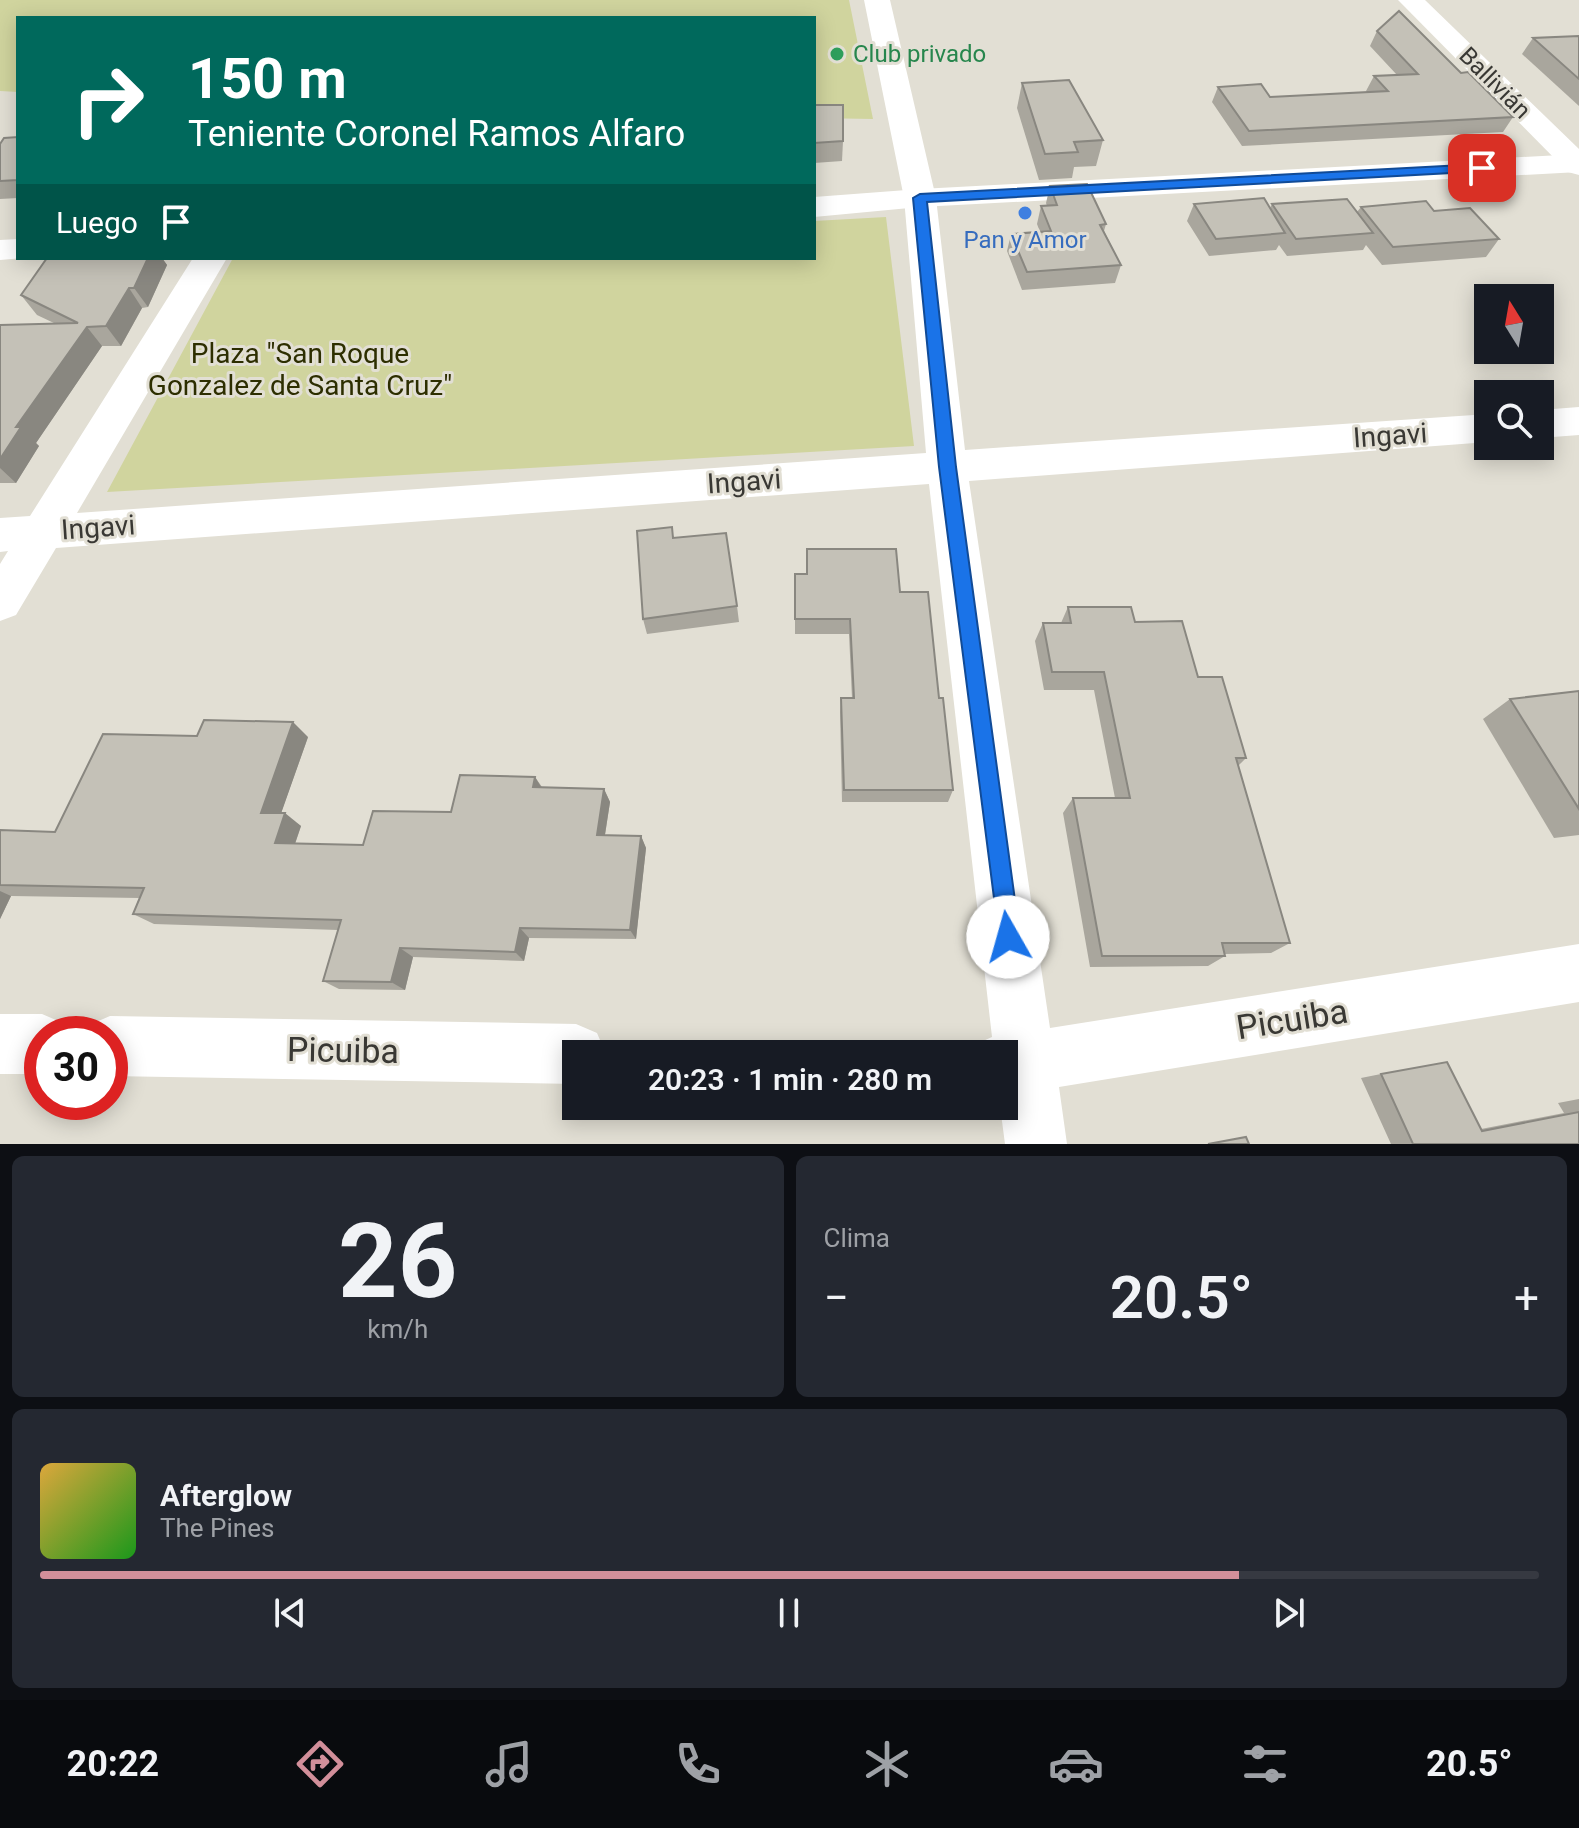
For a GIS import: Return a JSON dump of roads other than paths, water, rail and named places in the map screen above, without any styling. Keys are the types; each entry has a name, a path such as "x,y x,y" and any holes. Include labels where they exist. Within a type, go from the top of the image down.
{"street":[{"path":"877,0 920,198 1012,1040"},
{"name":"Ballivián","path":"1411,0 1578,164"},
{"path":"816,207 920,198 1578,164"},
{"path":"0,602 209,260"},
{"path":"1554,423 1579,421"},
{"name":"Ingavi","path":"0,535 1474,429"},
{"name":"Picuiba","path":"1018,1061 1579,973"},
{"path":"0,1044 24,1044"},
{"name":"Picuiba","path":"128,1046 562,1054"},
{"path":"1018,1077 1036,1144"}],"place":[{"name":"Club privado","path":"837,54"},
{"name":"Pan y Amor","path":"1025,213"}],"park label":[{"name":"Plaza \"San Roque Gonzalez de Santa Cruz\"","path":"300,369"}]}
